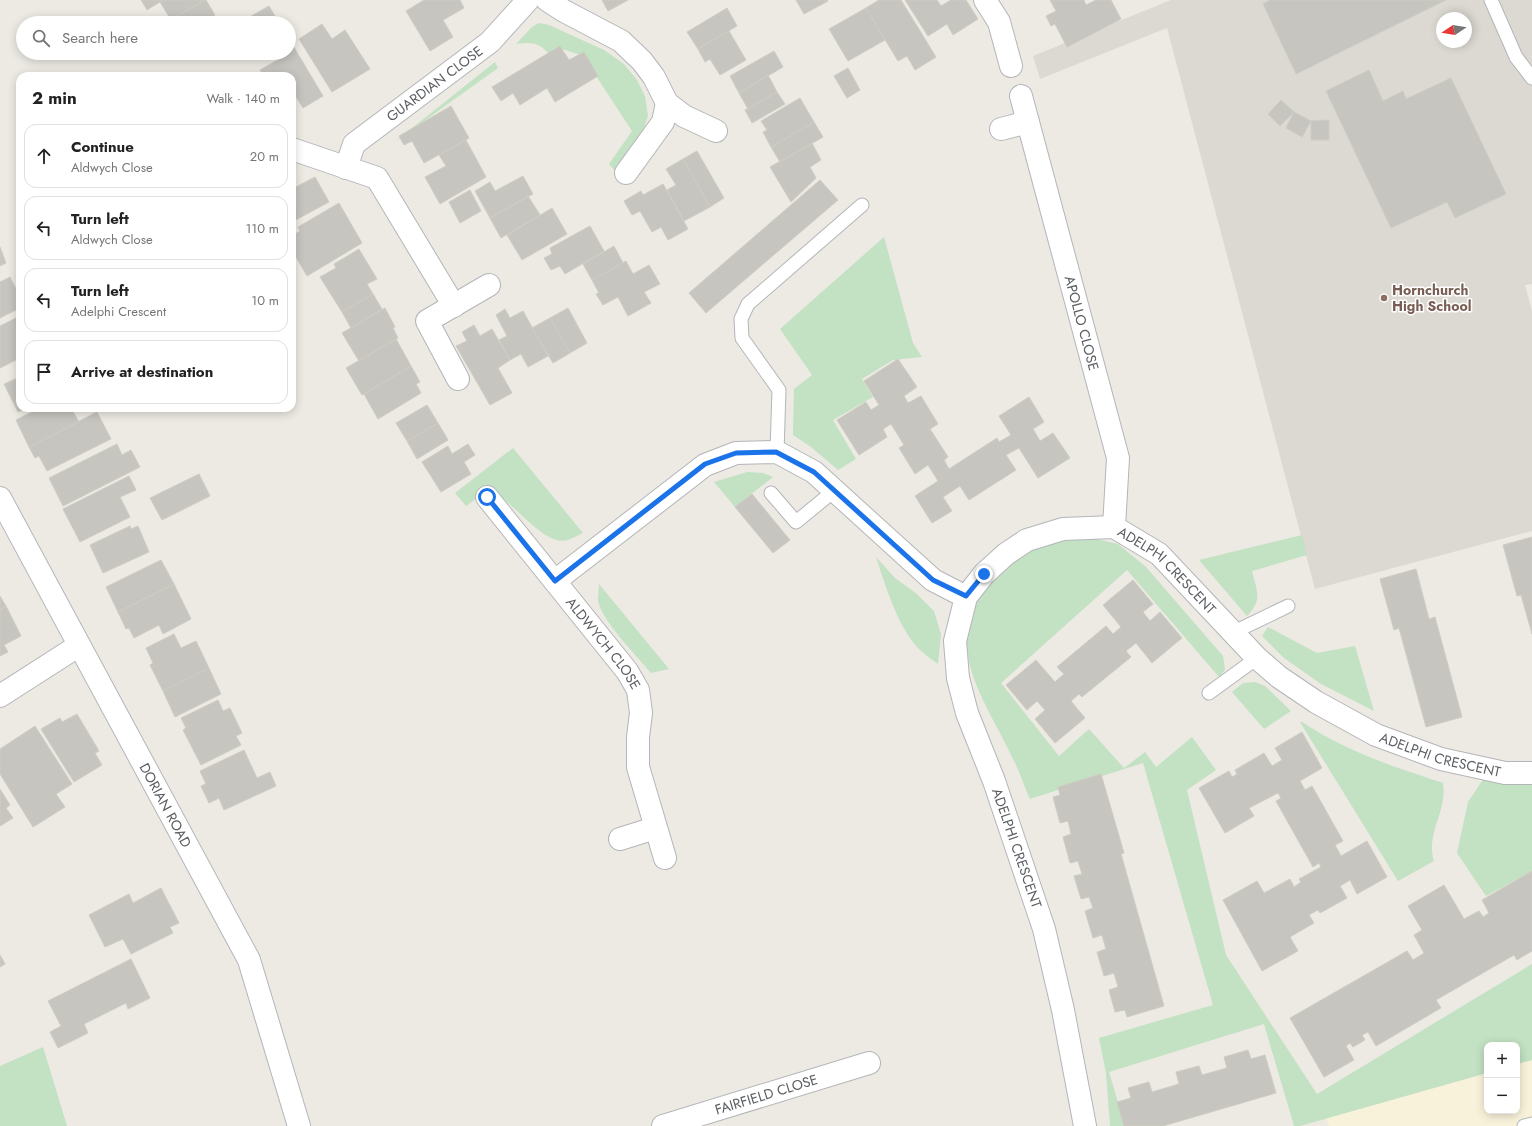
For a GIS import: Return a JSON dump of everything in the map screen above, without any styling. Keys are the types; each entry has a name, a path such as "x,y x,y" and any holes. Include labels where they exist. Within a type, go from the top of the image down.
{"street":[{"name":"GUARDIAN CLOSE","path":"346,168 354,144 490,42 528,0"},
{"path":"547,0 564,11 621,41 642,61 654,77 667,103 684,116 716,131"},
{"path":"985,0 999,22 1011,66"},
{"name":"APOLLO CLOSE","path":"1021,96 1118,458 1114,527"},
{"path":"626,174 663,122 667,103"},
{"path":"1001,129 1028,122"},
{"path":"296,150 377,178 454,306"},
{"path":"458,379 427,322 489,285"},
{"path":"555,581 705,464 736,453 776,452 814,472 933,580 966,596"},
{"name":"ALDWYCH CLOSE","path":"487,497 627,671 638,690 641,713 638,737 638,767 664,858"},
{"name":"DORIAN ROAD","path":"0,498 78,646 249,960 299,1126"},
{"name":"ADELPHI CRESCENT","path":"1085,1126 1063,1010 1044,929 994,781 968,712 958,678 955,641 966,596 984,574 1006,554 1027,540 1063,529 1114,527 1159,554 1256,658 1279,677 1316,702 1376,735 1441,759 1505,773 1532,773"},
{"path":"0,696 78,646"},
{"path":"620,838 656,828"},
{"name":"FAIRFIELD CLOSE","path":"663,1126 870,1064"}],"lane":[{"path":"1492,0 1516,57 1532,78"},
{"path":"776,452 779,390 742,338 741,319 748,304 862,205"},
{"path":"771,493 796,522 835,490"},
{"path":"1232,633 1288,606"},
{"path":"1209,693 1256,658"},
{"path":"1524,1126 1532,1124"}],"shaded area":[{"name":"Hornchurch High School","path":"1171,0 1532,0 1532,284 1525,285 1532,311 1532,531 1315,589 1167,28 1040,79 1033,56"},
{"path":"1532,1060 1532,1126 1329,1126 1326,1118 1484,1074 1484,1114 1520,1114 1520,1063"}],"green space":[{"path":"539,23 549,25 604,50 624,64 637,80 645,96 648,116 642,134 615,171 609,164 632,131 583,56 559,48 550,55 538,45 530,43 516,44 532,27"},
{"path":"495,62 498,68 392,144"},
{"path":"884,237 913,343 922,357 893,360 862,379 873,397 833,420 856,459 838,470 811,447 793,435 794,389 812,375 780,329"},
{"path":"513,448 583,533 568,540 558,540 549,537 538,530 509,503 491,491 480,496 466,506 455,493"},
{"path":"747,472 763,473 773,477 735,507 714,482"},
{"path":"1302,535 1307,555 1252,571 1257,590 1257,600 1247,616 1199,560"},
{"path":"1069,538 1092,538 1118,544 1146,567 1223,656 1225,670 1219,677 1127,570 1001,683 1059,756 1089,729 1124,768 1145,752 1156,767 1192,737 1216,770 1187,790 1226,955 1317,1094 1532,964 1532,1060 1520,1063 1520,1042 1484,1042 1484,1074 1300,1126 1294,1126 1264,1024 1109,1072 1125,1126 1110,1126 1106,1073 1099,1038 1213,1005 1143,763 1030,799 1015,764 978,690 970,668 967,645 969,623 979,600 997,576 1013,558 1019,554 1046,543"},
{"path":"876,557 895,578 917,594 934,611 941,634 938,664 925,655 913,642 899,620"},
{"path":"599,584 669,669 651,673 620,638 600,608 598,600"},
{"path":"1268,627 1317,653 1355,646 1374,711 1321,684 1284,658 1262,636"},
{"path":"1255,682 1265,686 1291,711 1264,729 1232,692 1243,683"},
{"path":"1300,722 1353,750 1406,771 1443,783 1444,793 1432,841 1434,861 1398,881"},
{"path":"1486,775 1532,784 1532,871 1486,896 1457,853 1468,802"},
{"path":"43,1047 67,1126 0,1126 0,1066"}],"building":[{"path":"141,0 163,0 147,10"},
{"path":"163,0 204,0 178,16 169,16 160,2"},
{"path":"204,0 206,0 215,15 213,16 178,16"},
{"path":"424,0 460,0 464,8 443,20 453,37 430,51 406,11"},
{"path":"602,0 628,0 608,11"},
{"path":"796,0 827,0 828,1 804,14"},
{"path":"879,0 901,0 936,57 915,70 907,56 898,61 866,8"},
{"path":"905,0 937,0 941,6 951,0 966,0 978,19 953,35 947,24 928,36"},
{"path":"1050,0 1084,0 1086,5 1096,0 1111,0 1121,19 1067,47 1055,24 1051,26 1046,16 1056,11"},
{"path":"1270,0 1446,0 1296,74 1263,4"},
{"path":"269,6 275,16 251,16"},
{"path":"727,8 737,26 698,49 687,32"},
{"path":"866,8 885,40 848,61 829,29"},
{"path":"322,24 332,39 345,30 370,69 332,92 299,39"},
{"path":"729,31 746,60 720,75 710,59 705,62 698,49"},
{"path":"560,46 569,60 584,52 598,76 555,102 547,88 520,105 513,93 501,101 492,87"},
{"path":"296,51 323,96 303,108 296,97 296,72 261,72 260,70 278,60 296,60"},
{"path":"774,51 783,67 739,93 730,76"},
{"path":"848,68 860,90 847,98 834,76"},
{"path":"1369,70 1383,101 1403,91 1406,99 1451,78 1506,194 1455,218 1447,202 1391,228 1326,91"},
{"path":"768,75 777,92 748,109 739,93"},
{"path":"777,92 785,104 752,123 745,110"},
{"path":"800,98 814,122 771,147 763,132 767,130 761,121"},
{"path":"1281,100 1294,112 1280,126 1268,114"},
{"path":"451,106 469,138 424,163 412,141 404,145 399,136"},
{"path":"1294,112 1311,121 1302,137 1286,128"},
{"path":"1329,120 1329,140 1311,140 1311,121"},
{"path":"814,122 823,137 780,162 771,147"},
{"path":"466,140 486,177 440,204 425,177 446,166 439,155"},
{"path":"812,143 821,160 810,167 816,178 791,202 770,167"},
{"path":"697,151 724,198 710,207 683,159"},
{"path":"683,159 710,207 684,221 667,190 676,185 666,169"},
{"path":"523,176 533,194 490,218 475,191 490,182 495,191"},
{"path":"315,177 329,202 296,220 296,187"},
{"path":"820,180 838,200 706,313 689,293"},
{"path":"663,184 688,229 668,240 661,227 652,232 640,211 632,215 624,201 641,191 643,195"},
{"path":"470,190 481,211 460,223 449,202"},
{"path":"528,196 540,215 501,238 490,218"},
{"path":"339,203 362,243 307,276 296,257 296,234 300,231 298,227"},
{"path":"552,208 567,234 522,260 507,235"},
{"path":"590,226 604,251 565,274 560,266 551,270 544,258 552,254 550,248"},
{"path":"614,246 623,263 592,280 583,264"},
{"path":"0,247 6,263 0,266"},
{"path":"359,249 377,279 367,284 373,294 342,312 320,277 336,268 334,264"},
{"path":"626,261 633,274 649,265 660,284 644,292 651,303 628,316 618,297 603,305 596,294 599,293 592,280"},
{"path":"10,277 16,289 16,310 0,318 0,282"},
{"path":"373,294 382,309 351,328 342,312"},
{"path":"385,308 395,327 393,328 398,338 359,361 342,333"},
{"path":"568,308 587,343 570,353 550,318"},
{"path":"505,309 510,318 523,311 548,356 528,367 521,354 510,360 499,340 507,336 496,315"},
{"path":"16,318 16,360 0,368 0,326"},
{"path":"550,318 570,353 553,363 532,328"},
{"path":"474,325 480,336 492,329 510,360 498,368 512,393 490,405 456,346 467,341 462,332"},
{"path":"396,339 411,366 362,395 346,368"},
{"path":"898,359 917,387 904,396 908,403 921,396 938,424 930,429 948,457 944,460 949,469 997,438 999,442 1011,435 999,416 1029,397 1044,422 1033,429 1040,441 1053,433 1070,458 1038,478 1019,448 1006,455 1016,470 969,500 960,486 943,497 952,511 932,523 915,496 938,481 928,465 915,474 899,448 904,445 891,424 883,429 887,437 859,455 837,420 866,402 871,410 879,405 864,381"},
{"path":"411,366 420,382 416,384 421,393 378,419 364,394"},
{"path":"16,379 16,408 4,384"},
{"path":"427,405 438,423 407,441 396,423"},
{"path":"32,412 73,412 79,422 29,447 16,420"},
{"path":"97,412 111,439 47,471 39,456 35,458 29,447"},
{"path":"438,423 448,440 417,459 407,441"},
{"path":"117,444 122,455 131,450 140,467 63,506 49,478"},
{"path":"468,444 475,455 464,462 471,474 441,492 422,462 448,446 452,454"},
{"path":"199,474 210,496 162,520 150,498"},
{"path":"129,476 136,490 120,497 130,517 80,542 63,509"},
{"path":"752,494 790,540 773,553 735,507"},
{"path":"130,526 131,529 138,526 149,552 103,573 90,545"},
{"path":"1532,537 1532,634 1521,595 1517,596 1503,545"},
{"path":"161,560 174,584 118,612 106,587"},
{"path":"1416,569 1429,619 1435,617 1462,717 1426,727 1399,628 1394,630 1380,579"},
{"path":"1133,580 1153,604 1143,612 1150,621 1160,612 1182,638 1152,663 1136,643 1126,651 1131,657 1082,697 1079,694 1071,701 1085,718 1055,743 1035,719 1045,710 1037,701 1027,710 1006,685 1036,660 1055,682 1064,674 1057,667 1106,626 1113,634 1121,627 1103,605"},
{"path":"174,584 191,619 163,634 159,625 134,638 129,628 126,629 118,612"},
{"path":"0,596 6,606 0,610"},
{"path":"6,606 21,636 4,645 8,652 0,656 0,610"},
{"path":"174,634 181,648 196,641 209,668 163,691 150,665 153,663 146,648"},
{"path":"209,668 221,694 175,717 163,691"},
{"path":"218,700 223,711 230,708 242,733 236,736 241,745 201,765 183,730 186,728 181,718"},
{"path":"77,714 99,751 95,753 102,765 74,782 41,729 60,718 62,722"},
{"path":"35,726 72,784 56,794 65,807 33,827 0,774 0,749"},
{"path":"1302,732 1322,768 1300,781 1305,790 1312,786 1343,841 1335,845 1341,856 1367,841 1387,877 1357,894 1350,880 1340,886 1347,898 1320,913 1318,910 1309,915 1314,923 1290,937 1298,951 1262,971 1223,900 1257,881 1264,893 1290,879 1294,887 1301,882 1299,879 1321,867 1319,863 1313,867 1276,801 1281,798 1278,793 1249,808 1254,816 1225,833 1199,788 1229,771 1232,777 1237,774 1235,770 1264,753 1272,766 1282,760 1275,748"},
{"path":"244,750 257,778 270,772 276,786 224,810 219,798 209,803 201,786 206,784 200,771"},
{"path":"1101,774 1124,853 1121,854 1164,1006 1127,1017 1125,1010 1115,1012 1109,990 1118,987 1114,973 1104,976 1097,952 1106,949 1102,935 1093,938 1085,911 1093,908 1089,897 1081,899 1074,876 1082,874 1078,861 1070,863 1063,837 1071,834 1068,821 1060,823 1053,797 1060,795 1058,787"},
{"path":"0,789 10,805 6,808 13,818 0,826"},
{"path":"1532,871 1532,951 1517,960 1514,955 1436,1000 1441,1008 1376,1046 1368,1032 1362,1035 1365,1040 1353,1047 1350,1043 1346,1046 1354,1060 1324,1077 1290,1018 1407,951 1413,960 1424,953 1414,935 1422,930 1408,906 1444,885 1464,919 1479,911 1483,917 1489,913 1482,900"},
{"path":"161,888 179,923 170,927 173,933 131,954 123,939 105,947 89,915 129,894 133,903"},
{"path":"0,955 5,964 0,967"},
{"path":"131,959 150,998 128,1009 126,1003 84,1024 88,1033 58,1048 50,1032 61,1026 48,1001"},
{"path":"1248,1050 1251,1059 1265,1055 1276,1093 1163,1126 1124,1126 1117,1102 1131,1098 1128,1088 1149,1082 1152,1092 1179,1084 1176,1072 1199,1066 1202,1075 1227,1068 1224,1057"}],"place":[{"name":"Hornchurch High School","path":"1384,298"}],"route":[{"path":"487,497 555,581 705,464 736,453 776,452 814,472 933,580 966,596 984,574"}]}
